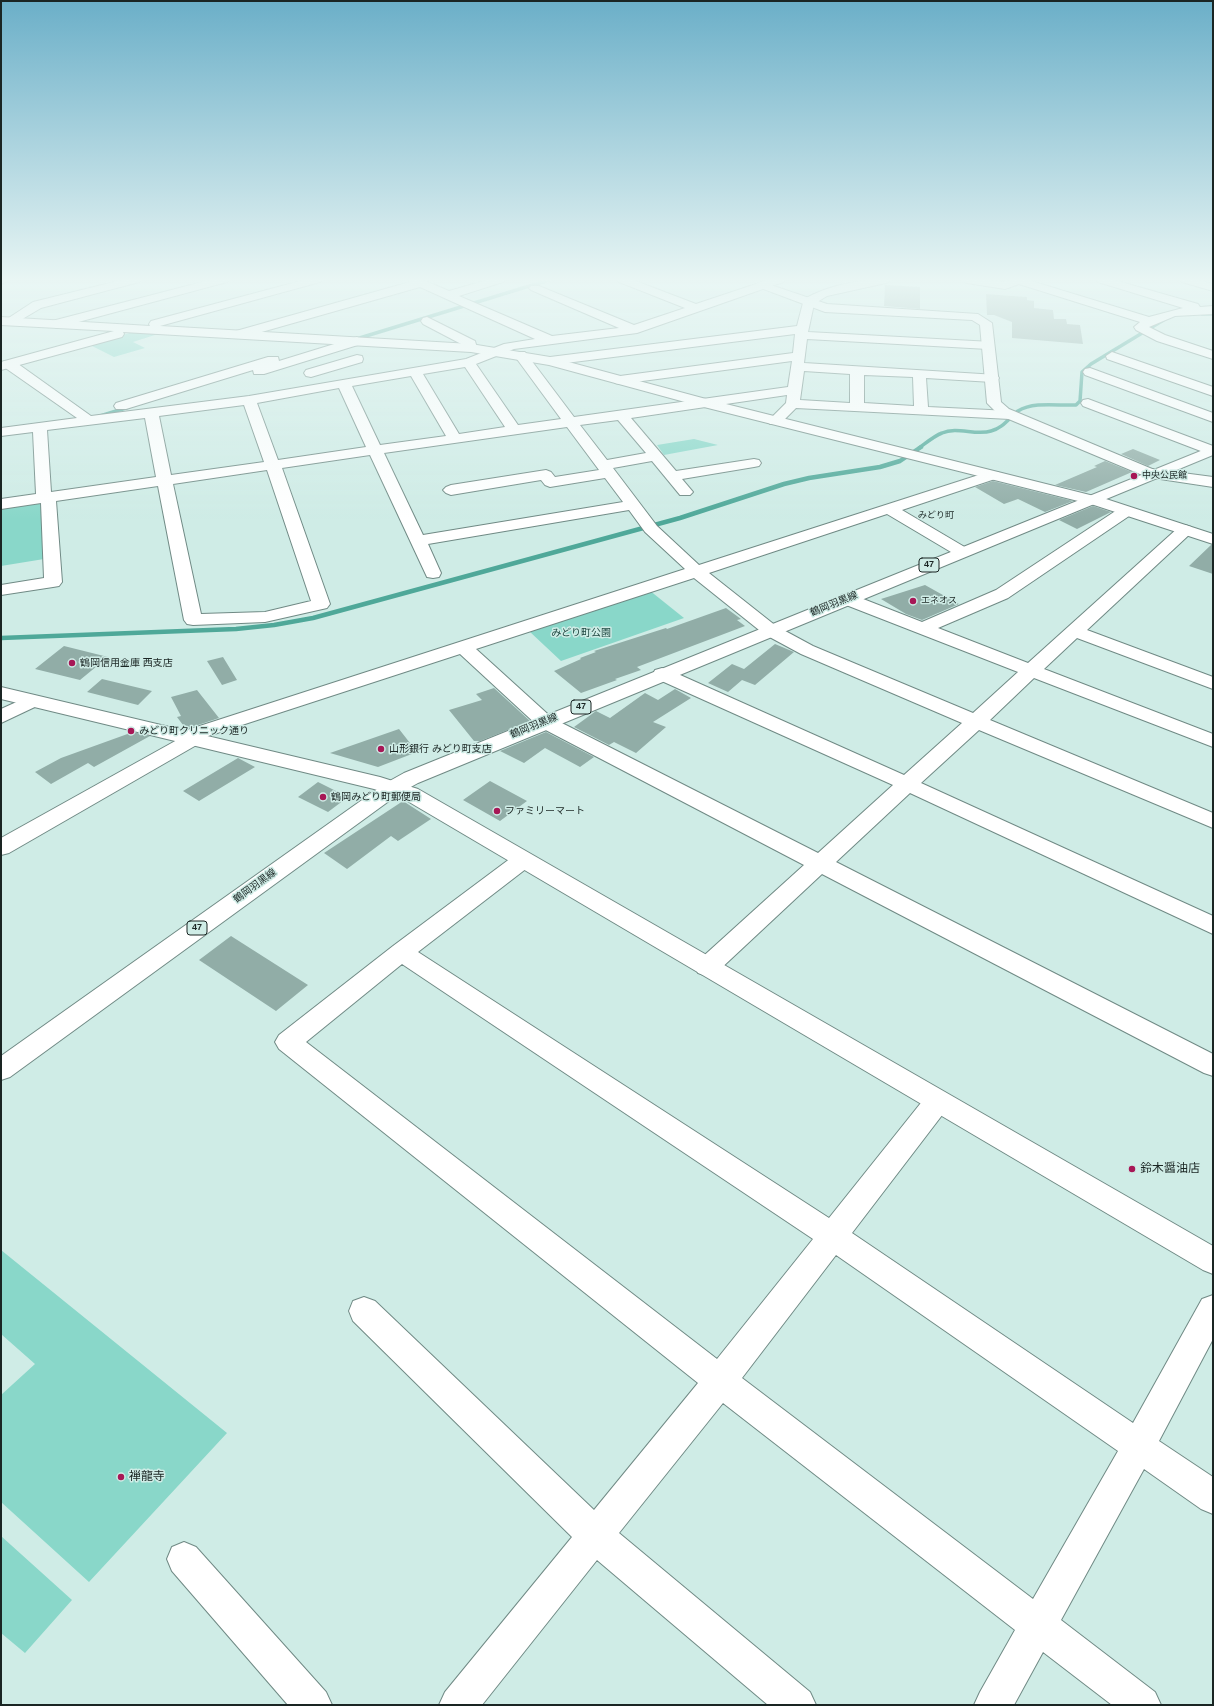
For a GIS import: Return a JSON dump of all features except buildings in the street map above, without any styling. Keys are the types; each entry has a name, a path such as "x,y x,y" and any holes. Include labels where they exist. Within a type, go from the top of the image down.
{"street":[{"path":"5,365 25,360"},
{"path":"85,419 272,360"},
{"path":"223,375 232,379 296,360"},
{"path":"311,373 362,362 357,360"},
{"path":"1,432 85,419 151,413 249,400 475,360"},
{"path":"524,360 649,525 696,571 770,630 807,650 977,720 1213,821"},
{"path":"543,360 701,402 1089,500 1213,539"},
{"path":"550,361 562,360"},
{"path":"990,360 994,403 1014,417 1152,474 1213,482"},
{"path":"1122,360 1213,392"},
{"path":"620,380 798,361 858,370 992,378"},
{"path":"775,421 793,404 798,361"},
{"path":"468,362 514,430"},
{"path":"5,365 85,419"},
{"path":"857,408 858,370"},
{"path":"415,371 454,438"},
{"path":"1090,372 1213,418"},
{"path":"920,374 921,411"},
{"path":"344,384 433,573"},
{"path":"1,504 701,402 795,390"},
{"path":"151,413 193,620 265,617 321,604 249,400"},
{"path":"1088,403 1212,450"},
{"path":"793,404 1014,417"},
{"path":"621,414 685,492"},
{"path":"1,590 53,582 40,427"},
{"name":"鶴岡羽黒線","path":"1,1070 393,788 411,778 456,758 1212,450"},
{"path":"451,490 546,475 550,482 656,456"},
{"path":"672,476 754,463"},
{"path":"1,848 189,738 462,647 993,475"},
{"path":"418,540 633,505"},
{"path":"890,509 962,552"},
{"path":"921,629 1002,594 1126,511"},
{"path":"707,967 1185,530"},
{"path":"847,599 921,629 1213,741"},
{"path":"1074,631 1213,683"},
{"path":"462,647 544,722 1213,1066"},
{"path":"662,674 907,784 1213,926"},
{"path":"1,694 189,738 393,788 411,794 937,1102 1213,1261"},
{"path":"1,717 32,701"},
{"path":"522,860 401,952 288,1042 720,1381 1142,1705"},
{"path":"401,952 832,1236 1213,1496"},
{"path":"458,1705 720,1381 937,1102"},
{"path":"994,1705 1037,1625 1139,1446 1213,1309"},
{"path":"364,1311 596,1536 797,1705"},
{"path":"184,1559 314,1705"}],"green space":[{"path":"694,439 718,445 664,455 657,445"},
{"path":"43,503 44,559 1,566 1,508"},
{"name":"みどり町公園","path":"649,590 684,618 561,661 529,631"},
{"name":"禅龍寺","path":"1,1250 227,1433 89,1582 1,1502 1,1395 35,1364 1,1334"},
{"path":"1,1536 72,1600 25,1653 1,1633"}],"waterway":[{"path":"919,448 936,436 948,431 985,432 995,430 1018,411 1031,406 1076,405 1080,401 1082,372 1098,360"},
{"path":"100,416 129,407"},
{"path":"1,638 236,629 274,625 313,618 680,518 784,484 809,478 880,467 900,461 921,447"}],"place":[{"name":"中央公民館","path":"1134,476"},
{"name":"エネオス","path":"913,601"},
{"name":"鶴岡信用金庫 西支店","path":"72,663"},
{"name":"みどり町クリニック通り","path":"131,731"},
{"name":"山形銀行 みどり町支店","path":"381,749"},
{"name":"鶴岡みどり町郵便局","path":"323,797"},
{"name":"ファミリーマート","path":"497,811"},
{"name":"鈴木醤油店","path":"1132,1169"},
{"name":"禅龍寺","path":"121,1477"}],"district":[{"name":"みどり町","path":"936,516"}]}
